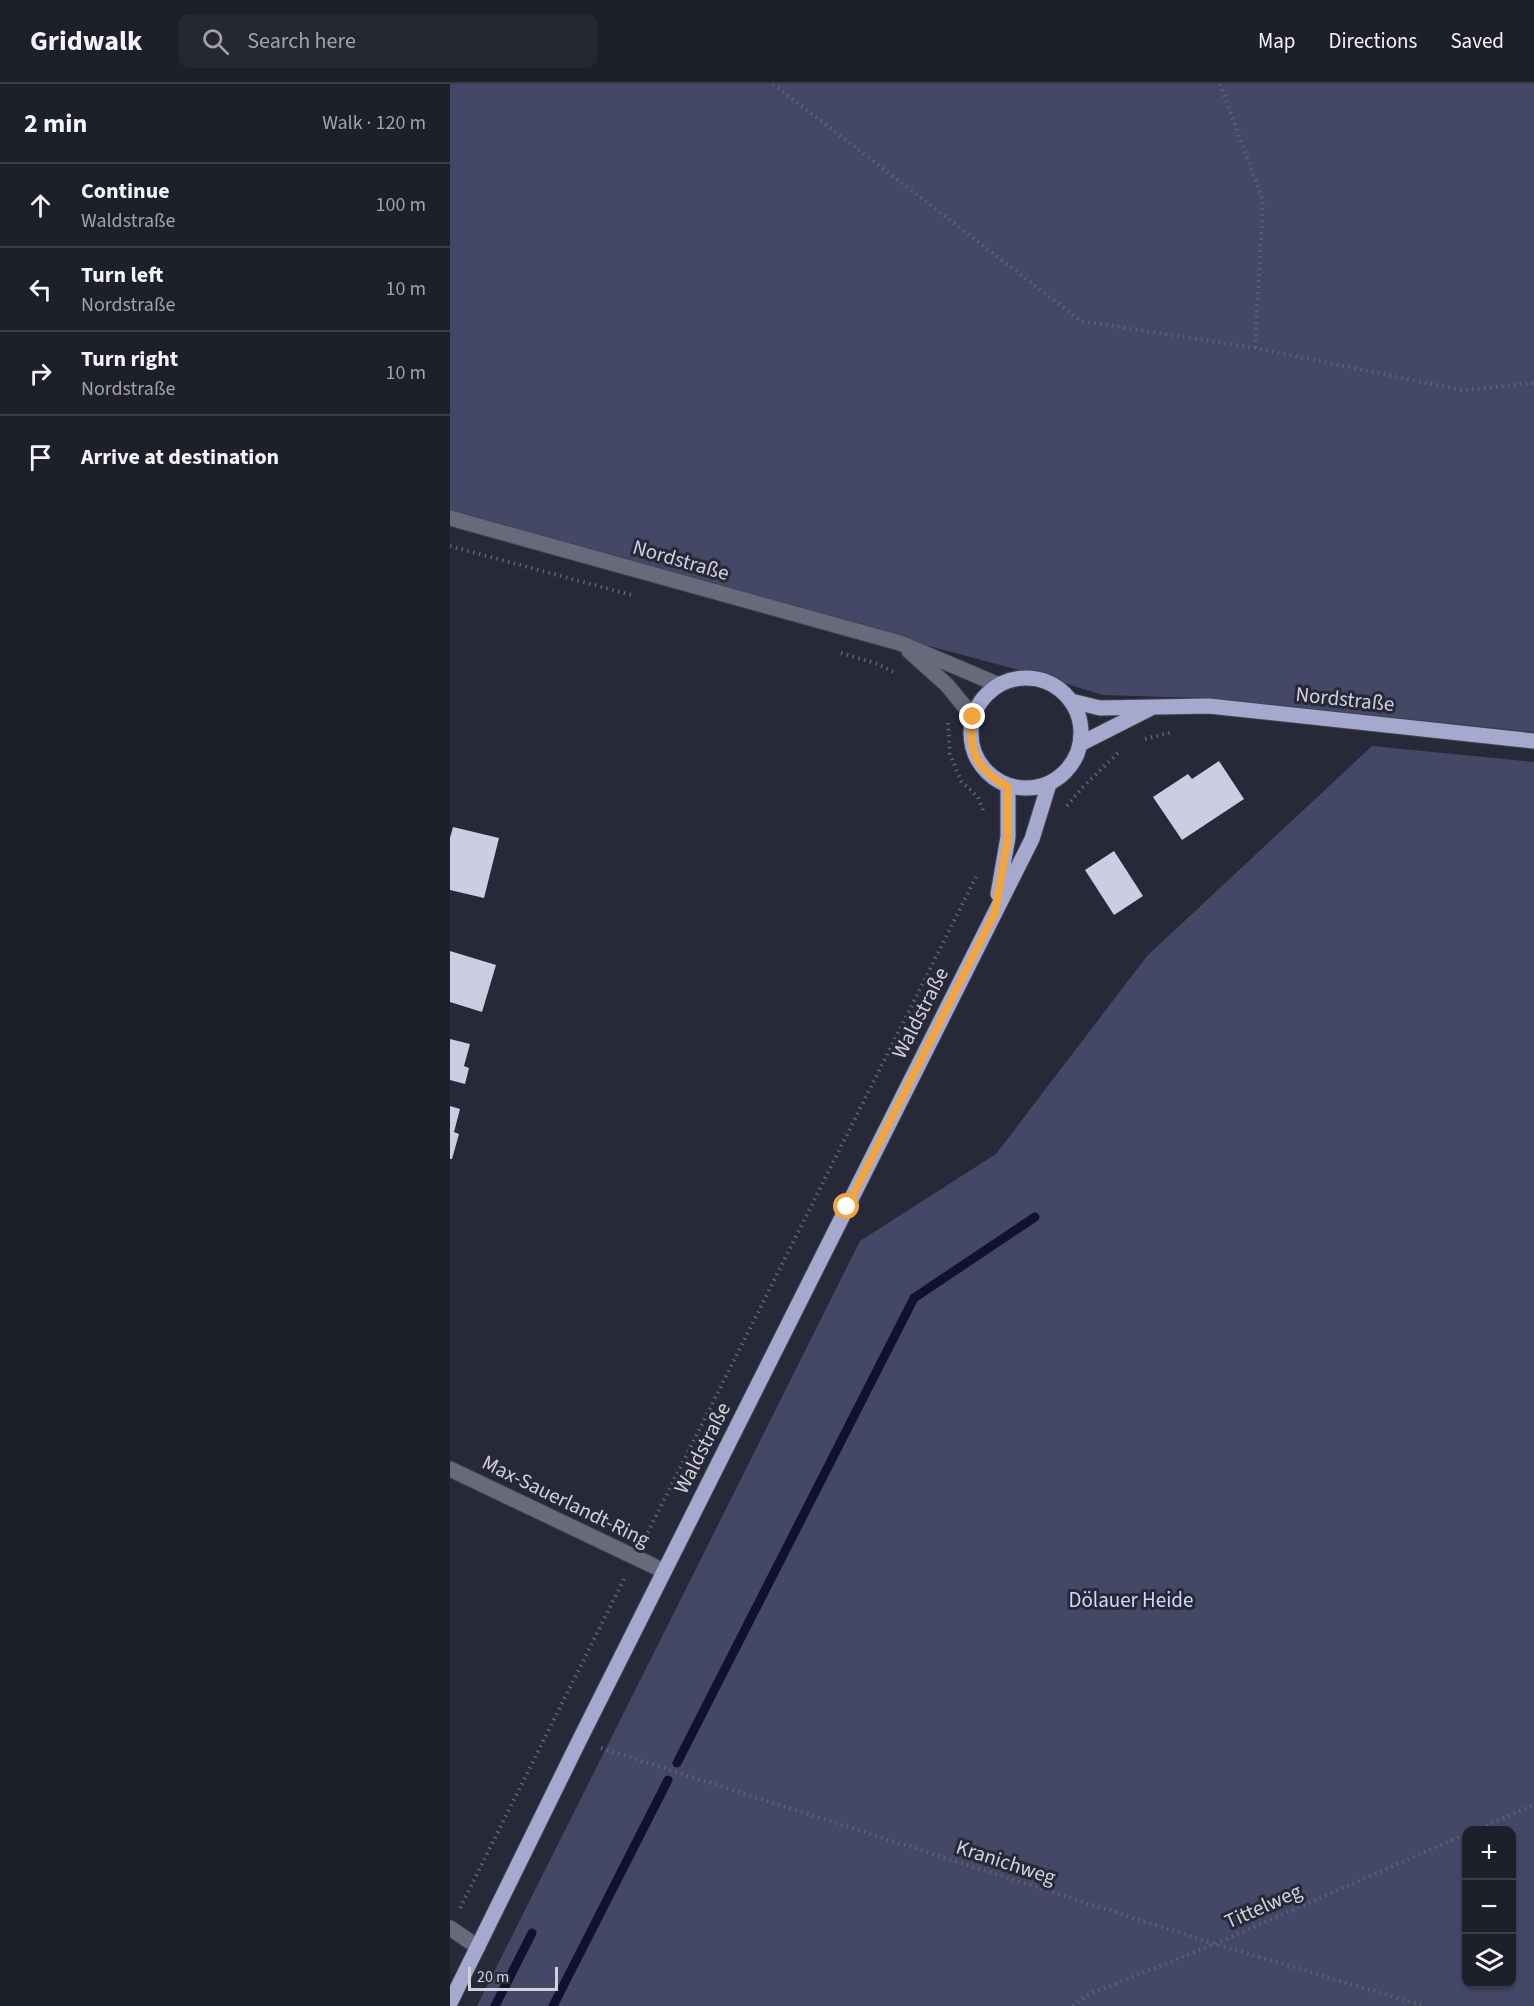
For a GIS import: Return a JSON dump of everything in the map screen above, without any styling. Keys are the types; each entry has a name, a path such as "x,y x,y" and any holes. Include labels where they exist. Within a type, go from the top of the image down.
{"main road":[{"name":"Nordstraße","path":"999,685 1018,679 1038,679 1062,691 1071,701 1100,708 1209,706 1534,741"},
{"path":"999,685 987,693 979,704 973,717 970,733 973,751 980,766 992,778 1008,787 1035,789 1048,784 1063,775 1074,761 1080,744 1081,729 1078,714 1071,701"},
{"name":"Nordstraße","path":"1080,744 1152,708"},
{"name":"Waldstraße","path":"450,2003 1032,838 1048,784"},
{"name":"Waldstraße","path":"995,912 1008,837 1008,787"}],"street":[{"name":"Nordstraße","path":"450,518 900,643 999,685"},
{"name":"Nordstraße","path":"900,643 947,685 973,717"},
{"name":"Max-Sauerlandt-Ring","path":"450,1469 664,1571"},
{"path":"453,1923 478,1947"}],"path":[{"path":"773,84 1081,321 1255,348 1461,390 1534,383"},
{"path":"1220,84 1263,201 1255,348"},
{"path":"450,546 643,598"},
{"path":"832,650 875,663 900,675"},
{"path":"944,715 948,723 950,754 961,781 978,797 989,828 1008,837"},
{"path":"1143,740 1179,730"},
{"path":"1064,810 1112,756 1120,752"},
{"path":"453,1923 977,875"},
{"name":"Kranichweg","path":"579,1741 1215,1944 1425,2006"},
{"path":"1484,1826 1534,1805"},
{"name":"Tittelweg","path":"1073,2006 1087,1995 1215,1944 1462,1836"}],"green space":[{"path":"450,84 1534,84 1534,732 1201,698 1103,695 1038,675 450,518"},
{"name":"Dölauer Heide","path":"1372,746 1534,762 1534,2006 477,2006 860,1241 996,1154 1147,956"}],"building":[{"path":"1219,761 1244,799 1182,840 1153,797 1188,774 1192,779"},
{"path":"453,827 499,838 484,898 450,890 450,838"},
{"path":"1114,851 1143,896 1114,915 1085,870"},
{"path":"450,951 496,965 482,1012 450,1002"},
{"path":"450,1039 470,1044 464,1066 469,1068 465,1084 450,1080"},
{"path":"450,1106 460,1109 454,1132 459,1134 452,1159 450,1159"}],"waterway":[{"path":"677,1763 914,1298 1035,1217"},
{"path":"553,2006 668,1780"},
{"path":"495,2006 532,1933"}],"route":[{"path":"847,1207 995,912 1008,837 1008,787 992,778 980,766 973,751 970,733 973,717"}]}
